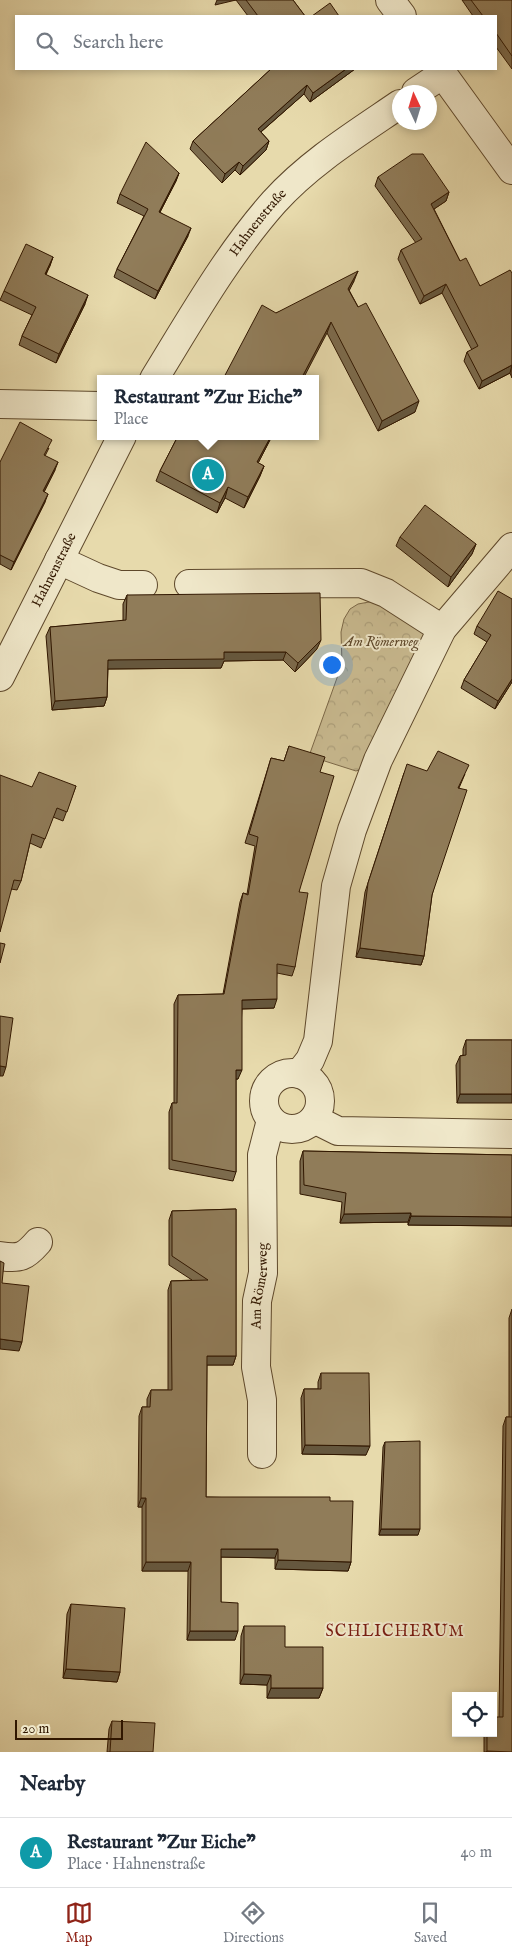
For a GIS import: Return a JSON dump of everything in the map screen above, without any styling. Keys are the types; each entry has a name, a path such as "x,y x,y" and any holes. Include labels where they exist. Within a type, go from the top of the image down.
{"street":[{"path":"390,0 401,15"},
{"path":"424,85 441,71 512,170"},
{"name":"Hahnenstraße","path":"157,375 250,231 275,201 340,144 392,109"},
{"path":"0,404 97,406"},
{"name":"Hahnenstraße","path":"0,677 120,440"},
{"path":"271,1120 284,1128 293,1129 309,1123 314,1119 319,1109 318,1090 310,1080 299,1074 310,1060 318,1040 332,906 352,830 378,760 442,629 512,547"},
{"path":"59,560 98,578 119,585 143,584"},
{"path":"189,584 361,583 386,593 442,629"},
{"name":"Am Römerweg","path":"262,1454 262,1400 256,1367 257,1301 263,1273 262,1155 271,1120 264,1102 269,1085 283,1074 299,1074"},
{"path":"314,1119 338,1131 512,1134"},
{"path":"0,1256 13,1258 27,1255 38,1242"}],"green space":[{"name":"Am Römerweg","path":"380,600 428,634 367,767 356,771 309,756 342,664 341,632 344,619 350,609 358,604"}],"building":[{"path":"246,0 293,0 304,15 257,15"},
{"path":"471,0 512,0 512,56 497,34 497,15 482,15"},
{"path":"330,3 338,15 313,15"},
{"path":"270,70 345,70 313,93 307,85 258,129 269,141 243,166 239,162 225,174 193,141"},
{"path":"146,142 179,173 159,212 191,228 158,291 117,269 148,209 120,194"},
{"path":"412,154 423,154 449,192 431,204 460,261 466,258 480,286 510,270 512,273 512,365 482,381 467,352 478,346 446,284 424,296 401,250 422,239 378,177"},
{"path":"26,244 53,257 45,274 88,295 59,354 22,336 36,307 4,291"},
{"path":"358,271 348,289 358,307 366,303 419,401 382,421 331,322 303,375 225,375 262,305 276,313"},
{"path":"20,422 52,440 44,455 58,462 43,491 48,494 14,562 0,555 0,462"},
{"path":"176,440 269,440 257,462 264,466 248,497 228,487 220,503 160,471"},
{"path":"425,505 476,544 451,577 400,537"},
{"path":"498,591 512,599 512,679 498,701 464,680 491,635 477,626"},
{"path":"320,593 321,640 298,663 286,652 224,652 224,659 108,660 107,697 55,701 50,627 126,620 127,595"},
{"path":"289,746 325,757 320,772 334,776 299,892 308,893 295,967 277,964 277,999 242,1000 242,1070 236,1070 236,1172 172,1160 172,1103 177,1103 178,995 224,994 243,893 248,895 258,837 249,834 271,758 284,761"},
{"path":"438,751 469,765 458,788 467,790 432,895 424,956 360,948 368,883 407,764 427,771"},
{"path":"39,772 76,786 67,812 57,808 45,839 32,834 21,881 14,880 0,932 0,775 32,787"},
{"path":"0,943 5,944 0,963"},
{"path":"0,1016 13,1018 6,1067 0,1066"},
{"path":"466,1040 512,1040 512,1094 460,1094 460,1056 466,1055"},
{"path":"303,1151 512,1155 512,1217 411,1216 411,1213 344,1214 346,1193 304,1185"},
{"path":"236,1209 236,1356 207,1356 206,1497 330,1497 330,1501 353,1501 351,1562 278,1560 278,1549 221,1549 221,1602 238,1603 238,1631 190,1631 191,1562 146,1562 146,1498 141,1498 142,1407 150,1407 151,1390 172,1390 171,1281 208,1280 172,1256 172,1211"},
{"path":"0,1261 4,1263 2,1283 29,1286 22,1342 0,1339"},
{"path":"321,1373 369,1373 370,1446 305,1445 304,1389 321,1389"},
{"path":"506,1417 512,1417 512,1752 487,1751 487,1737 497,1737 497,1717 503,1717"},
{"path":"420,1441 420,1529 381,1529 385,1442"},
{"path":"71,1604 125,1608 120,1672 66,1669"},
{"path":"244,1626 285,1626 285,1647 323,1647 323,1688 271,1688 271,1675 244,1674"},
{"path":"112,1721 155,1723 153,1752 110,1752"}],"place":[{"name":"Restaurant \"Zur Eiche\"","path":"208,475"}],"district":[{"name":"SCHLICHERUM","path":"395,1632"}]}
